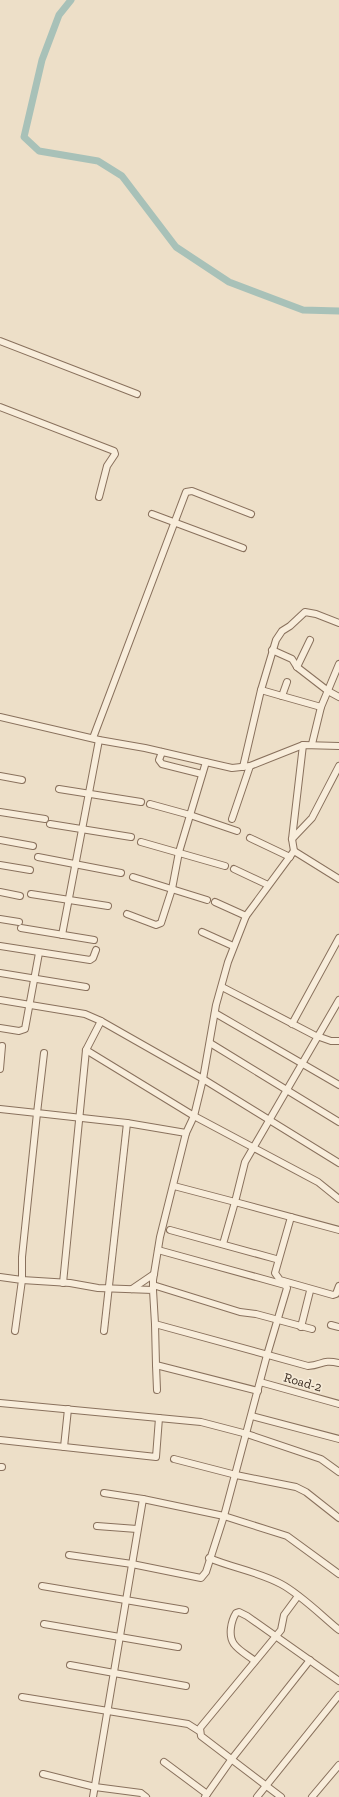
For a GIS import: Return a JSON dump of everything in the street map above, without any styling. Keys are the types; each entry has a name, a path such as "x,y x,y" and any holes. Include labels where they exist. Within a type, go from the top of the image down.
{"street":[{"path":"0,341 137,394"},
{"path":"0,407 114,451 115,454 108,466 99,497"},
{"path":"62,935 83,829 96,739 185,494 188,491 192,491 251,514"},
{"path":"152,514 243,548"},
{"path":"232,819 246,766 261,690 276,640 282,630 290,626 305,612 316,614 339,624"},
{"path":"297,667 310,640"},
{"path":"272,650 292,659 297,667 328,691 339,697"},
{"path":"312,744 321,707 339,664"},
{"path":"282,696 287,682"},
{"path":"261,690 321,707"},
{"path":"0,717 232,768 246,766 303,745 312,744 339,746"},
{"path":"157,1390 153,1287 158,1250 186,1133 194,1116 203,1079 215,1013 233,946 246,916 294,851 292,839 303,745"},
{"path":"162,752 160,760 162,764 202,774"},
{"path":"127,914 159,925 165,915 179,852 206,762"},
{"path":"292,839 312,818 339,766"},
{"path":"0,776 22,780"},
{"path":"59,789 141,802"},
{"path":"150,804 190,815 237,831"},
{"path":"0,812 45,819"},
{"path":"50,824 131,837"},
{"path":"250,838 290,857"},
{"path":"0,840 32,846"},
{"path":"141,842 225,866"},
{"path":"294,851 339,879"},
{"path":"38,857 121,873"},
{"path":"0,865 30,870"},
{"path":"234,869 268,885"},
{"path":"133,877 207,900"},
{"path":"0,892 20,896"},
{"path":"31,894 108,906"},
{"path":"215,902 246,916"},
{"path":"0,919 62,935 94,940"},
{"path":"202,932 233,946"},
{"path":"292,1024 339,938"},
{"path":"0,946 90,960 93,958 96,950"},
{"path":"0,1028 19,1031 25,1029 39,953"},
{"path":"0,973 86,987"},
{"path":"222,987 317,1037 331,1041 339,1041"},
{"path":"0,1000 85,1014 101,1021 203,1079 339,1163"},
{"path":"224,1244 245,1162 339,1000"},
{"path":"215,1013 301,1064 339,1084"},
{"path":"63,1283 86,1050 101,1021"},
{"path":"210,1043 286,1091 339,1122"},
{"path":"0,1069 2,1046"},
{"path":"86,1050 194,1116 318,1182 339,1198"},
{"path":"15,1331 22,1280 22,1257 44,1054"},
{"path":"0,1109 127,1123 186,1133"},
{"path":"104,1331 127,1123"},
{"path":"174,1186 339,1230"},
{"path":"291,1217 275,1273 276,1277 280,1280 333,1294 336,1294 339,1286"},
{"path":"170,1230 276,1259"},
{"path":"69,1555 132,1564 201,1578 206,1572 209,1558 224,1516 236,1475 267,1355 287,1286 158,1250"},
{"path":"132,1289 154,1274"},
{"path":"0,1278 109,1288 132,1289 153,1287 240,1312 256,1314 312,1329"},
{"path":"301,1327 310,1292"},
{"path":"155,1324 308,1366 314,1366 326,1360 339,1363"},
{"path":"331,1325 339,1326"},
{"path":"156,1365 258,1391"},
{"name":"Road-2","path":"260,1382 339,1404"},
{"path":"0,1403 201,1422 247,1434 321,1459 339,1472"},
{"path":"64,1447 68,1409"},
{"path":"252,1416 339,1440"},
{"path":"0,1440 156,1457 159,1418"},
{"path":"174,1459 236,1475 296,1487 306,1492 339,1518"},
{"path":"104,1492 224,1516 287,1536 339,1574"},
{"path":"94,1797 143,1499"},
{"path":"97,1526 138,1529"},
{"path":"209,1558 226,1566 267,1577 284,1585 339,1630"},
{"path":"42,1586 185,1610"},
{"path":"199,1731 277,1636 281,1630 284,1615 298,1596"},
{"path":"255,1661 234,1644 232,1640 231,1625 236,1613 243,1613 339,1681"},
{"path":"44,1624 178,1647"},
{"path":"164,1762 206,1796 231,1760 310,1660"},
{"path":"70,1665 186,1686"},
{"path":"257,1797 265,1785 339,1695"},
{"path":"22,1697 188,1724 199,1731 201,1736 231,1760 281,1797"},
{"path":"312,1797 339,1765"},
{"path":"43,1774 95,1787 138,1792 146,1797"}],"waterway":[{"path":"71,0 59,15 42,60 24,137 39,151 98,161 122,176 176,247 229,282 303,310 339,311"}]}
